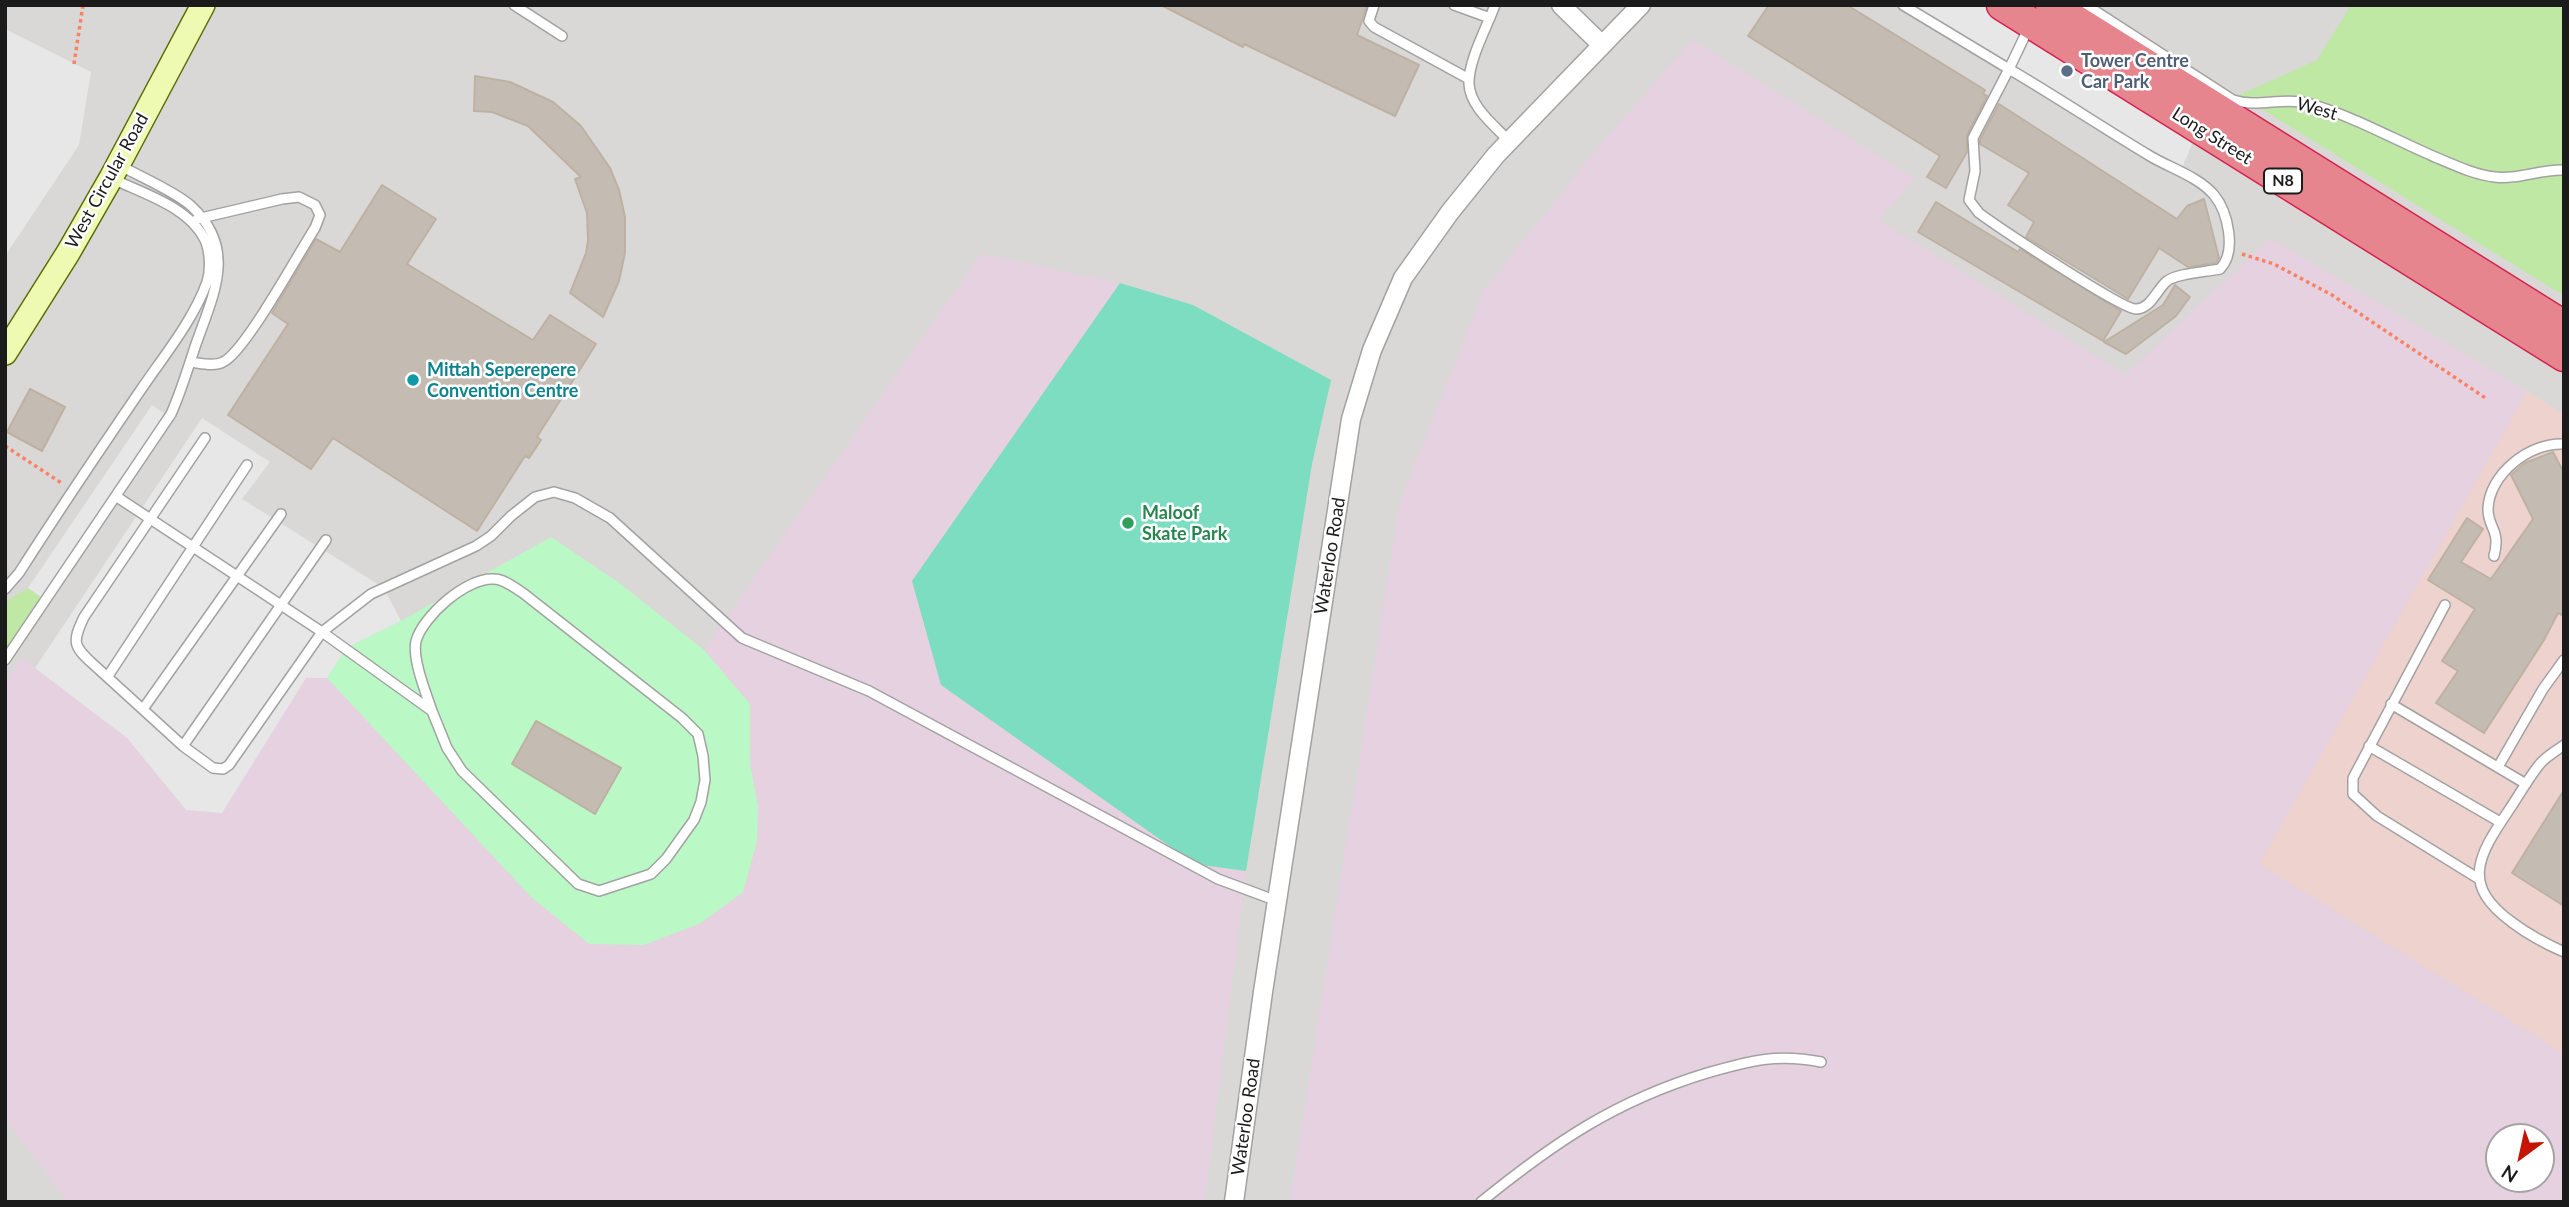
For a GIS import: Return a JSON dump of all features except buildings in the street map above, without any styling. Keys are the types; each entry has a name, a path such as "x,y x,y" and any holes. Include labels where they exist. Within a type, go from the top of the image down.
{"highway":[{"name":"Long Street","path":"2002,5 2038,14 2564,326"},
{"name":"Long Street","path":"2038,14 2564,356"}],"street":[{"name":"West Circular Road","path":"5,353 68,253 115,171 202,5"},
{"path":"1560,5 1602,45"},
{"name":"Waterloo Road","path":"1234,1202 1351,419 1372,350 1403,278 1450,212 1509,141 1641,5"}],"lane":[{"path":"514,5 562,36"},
{"path":"1374,5 1369,21 1374,27 1469,79"},
{"path":"1454,5 1490,18"},
{"path":"1495,5 1471,65 1468,85 1483,115 1509,141"},
{"path":"1903,5 2009,69 2151,156 2199,182 2214,195 2225,221 2230,251 2220,269 2174,278 2166,282 2147,304 2136,309 2128,307 1979,213 1969,200 1975,171 1973,138 2009,69 2038,14"},
{"name":"West","path":"2086,5 2233,100 2250,104 2289,100 2305,103 2331,111 2458,167 2494,177 2511,177 2546,169 2564,170"},
{"path":"5,589 19,573 189,317 208,279 209,257 205,241 188,203 115,171"},
{"path":"5,660 170,415 215,292 219,259 214,239 197,219 171,207 115,171"},
{"path":"190,362 218,364 232,357 315,228 320,215 315,205 299,197 197,219"},
{"path":"205,439 84,617 76,633 75,643 80,652 183,746 213,768 223,769 229,765 322,632 371,594 476,546 535,497 554,492 575,498 610,518 742,638 869,691 1218,879 1277,901"},
{"path":"2494,556 2497,536 2488,513 2490,494 2497,481 2506,470 2537,448 2551,443 2564,444"},
{"path":"108,676 247,466"},
{"path":"117,497 322,632 432,711 447,748 462,771 578,884 599,891 618,887 651,874 694,820 701,802 705,780 698,734 682,718 523,593 496,579 483,580 449,597 431,617 416,642 417,664 432,711"},
{"path":"143,709 281,514"},
{"path":"183,746 326,540"},
{"path":"2445,605 2353,778 2353,794 2378,816 2479,879"},
{"path":"2498,767 2543,689 2564,660"},
{"path":"2391,704 2526,784"},
{"path":"2564,745 2540,763 2491,835 2480,864 2479,879 2483,895 2495,910 2539,940 2564,952"},
{"path":"2369,746 2501,822"},
{"path":"1481,1202 1530,1162 1568,1136 1615,1108 1666,1085 1770,1057 1795,1057 1821,1062"}],"path":[{"path":"74,64 83,5"},
{"path":"2230,251 2274,264 2332,295 2487,399"},
{"path":"5,446 73,491"}],"shaded area":[{"path":"5,5 2564,5 2564,1202 5,1202"},
{"name":"Tower Centre Car Park","path":"1913,5 2010,5 2200,126 2181,170"},
{"path":"5,29 91,72 79,145 5,256"},
{"path":"1693,40 1914,178 1879,220 2126,375 2270,238 2527,391 2259,864 2564,1054 2564,1202 1290,1202 1400,502 1484,290 1610,133"},
{"path":"981,254 1120,283 912,581 1195,864 1246,871 1205,1202 68,1202 5,1119 5,683 22,658 127,738 186,810 222,813 306,678 327,678 531,897 589,944 644,945 701,923 743,892 757,841 758,807 750,764 750,704 704,650"},
{"path":"2527,391 2564,414 2564,1054 2259,864"},
{"path":"152,405 168,416 44,599 28,588"},
{"path":"202,418 270,462 242,499 384,588 401,621 346,648 327,678 306,678 222,813 186,810 127,738 35,668"}],"green space":[{"path":"2351,5 2564,5 2564,290 2561,294 2239,95 2317,60"},
{"name":"Maloof Skate Park","path":"1120,283 1193,305 1331,380 1312,464 1246,871 1195,864 941,685 912,581"},
{"path":"551,537 618,582 704,650 750,704 750,764 758,807 757,841 743,892 701,923 644,945 589,944 531,897 327,678 346,648 401,621"},
{"path":"28,588 44,599 5,655 5,602"}],"place":[{"name":"Tower Centre Car Park","path":"2067,71"},
{"name":"Mittah Seperepere Convention Centre","path":"413,380"},
{"name":"Maloof Skate Park","path":"1128,523"}]}
